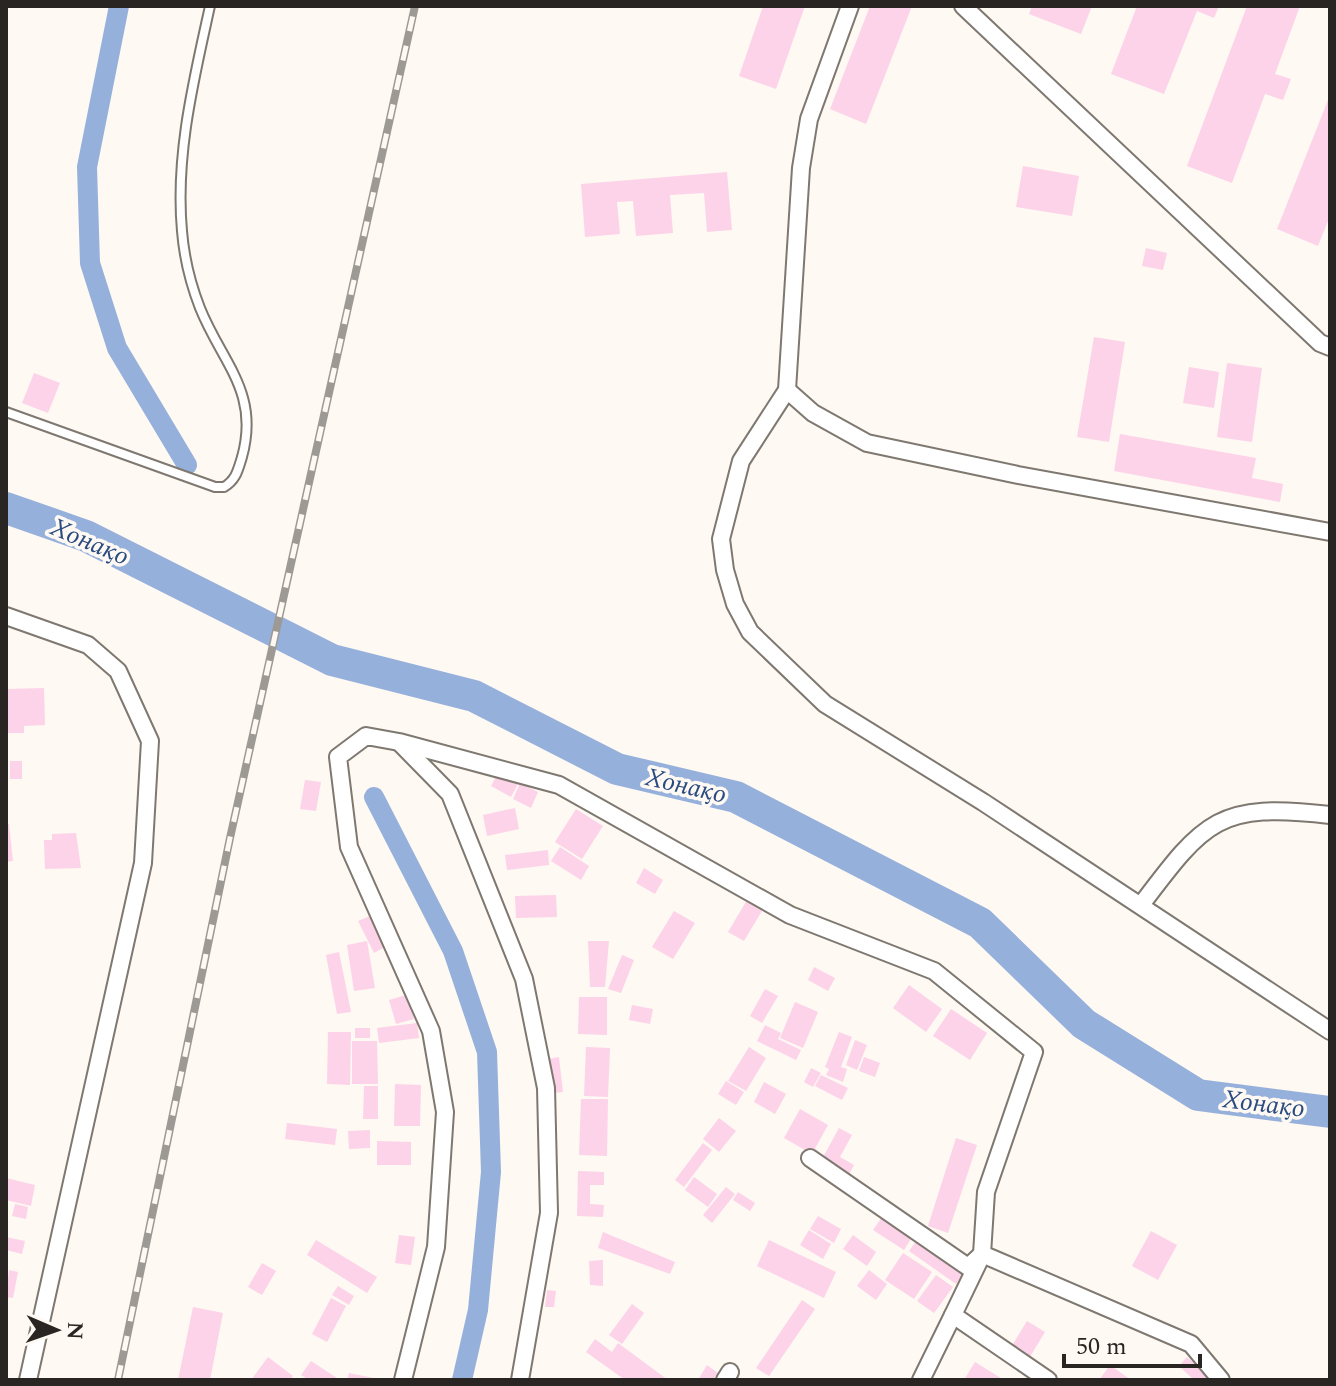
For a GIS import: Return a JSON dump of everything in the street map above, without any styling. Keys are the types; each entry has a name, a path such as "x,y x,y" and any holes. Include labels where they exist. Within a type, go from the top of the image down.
{"street":[{"path":"850,6 809,119 801,168 787,390 741,461 721,539 735,604 750,632 825,704 1141,905 1330,1031"},
{"path":"963,6 1320,343 1330,347"},
{"path":"787,390 813,413 867,443 1330,532"},
{"path":"6,616 88,645 118,671 150,741 143,863 28,1380"},
{"path":"403,1380 436,1247 445,1112 431,1031 349,847 338,757 366,736 559,785 790,915 934,971 1034,1052 986,1192 982,1254 921,1380"},
{"path":"399,742 450,794 524,979 546,1088 549,1213 520,1380"},
{"path":"1141,905 1187,843 1220,822 1255,811 1330,815"},
{"path":"810,1158 968,1267 982,1254"},
{"path":"982,1254 1191,1344 1221,1380"},
{"path":"953,1315 1048,1380"}],"lane":[{"path":"6,412 215,487 224,487 237,474 245,447 247,410 241,388 200,310 182,230 188,104 210,6"}],"building":[{"path":"763,6 805,6 776,89 739,76"},
{"path":"870,6 912,6 866,124 830,109"},
{"path":"1032,6 1092,6 1081,34 1029,14"},
{"path":"1137,6 1219,6 1214,18 1197,11 1164,94 1111,74"},
{"path":"1247,6 1300,6 1275,74 1291,79 1283,100 1265,94 1232,183 1187,166"},
{"path":"1330,95 1330,216 1318,246 1277,229"},
{"path":"1023,166 1079,176 1072,216 1016,207"},
{"path":"727,172 732,230 707,232 704,193 670,195 673,233 636,236 633,201 617,202 620,234 585,237 581,184"},
{"path":"1146,248 1167,253 1163,270 1142,266"},
{"path":"1094,337 1125,342 1109,442 1077,437"},
{"path":"1227,363 1262,368 1252,442 1217,437"},
{"path":"1189,367 1219,372 1214,408 1183,403"},
{"path":"34,373 60,383 48,413 22,403"},
{"path":"1120,434 1256,458 1252,478 1283,484 1280,502 1114,471"},
{"path":"44,688 45,725 24,726 24,733 6,733 6,689"},
{"path":"10,761 22,761 22,779 10,779"},
{"path":"498,773 518,784 511,797 491,786"},
{"path":"305,780 321,782 316,811 300,809"},
{"path":"520,783 538,792 531,808 513,799"},
{"path":"515,808 519,829 487,836 483,815"},
{"path":"576,809 603,826 582,859 555,842"},
{"path":"6,824 9,824 13,861 6,862"},
{"path":"76,833 81,868 45,869 44,840 52,840 52,834"},
{"path":"560,847 589,866 581,880 551,861"},
{"path":"548,850 549,865 507,870 505,855"},
{"path":"644,868 663,880 655,894 636,883"},
{"path":"556,895 557,917 516,918 515,896"},
{"path":"747,900 763,909 744,941 728,932"},
{"path":"674,911 695,923 673,959 652,947"},
{"path":"370,916 385,947 374,953 358,921"},
{"path":"367,941 375,988 354,991 347,945"},
{"path":"588,941 609,941 605,987 590,987"},
{"path":"339,952 351,1012 337,1014 326,955"},
{"path":"622,955 634,960 621,993 608,989"},
{"path":"814,967 835,978 828,991 808,980"},
{"path":"909,985 942,1009 926,1032 893,1008"},
{"path":"765,989 778,996 762,1023 750,1016"},
{"path":"406,995 414,1019 396,1024 389,1000"},
{"path":"579,997 607,997 607,1035 578,1034"},
{"path":"795,1002 818,1012 803,1048 780,1038"},
{"path":"632,1005 653,1009 650,1024 629,1020"},
{"path":"951,1009 987,1033 970,1060 933,1036"},
{"path":"417,1023 419,1038 379,1043 377,1028"},
{"path":"765,1025 781,1033 778,1039 801,1050 796,1060 757,1041"},
{"path":"355,1028 370,1028 370,1038 355,1038"},
{"path":"328,1032 351,1032 350,1085 327,1084"},
{"path":"839,1032 852,1037 841,1067 847,1069 843,1082 826,1075 829,1069 825,1067"},
{"path":"855,1040 867,1045 857,1070 846,1065"},
{"path":"352,1041 377,1041 378,1084 352,1084"},
{"path":"586,1047 610,1048 608,1097 584,1096"},
{"path":"749,1047 766,1058 746,1091 728,1081"},
{"path":"559,1057 563,1092 552,1093 548,1059"},
{"path":"864,1057 880,1063 875,1077 859,1071"},
{"path":"811,1068 821,1073 813,1087 804,1082"},
{"path":"821,1075 848,1088 842,1100 815,1086"},
{"path":"726,1081 744,1092 736,1105 718,1094"},
{"path":"764,1082 786,1094 775,1114 754,1102"},
{"path":"395,1084 421,1085 420,1126 394,1126"},
{"path":"364,1086 378,1086 378,1119 363,1119"},
{"path":"581,1099 608,1099 607,1156 579,1155"},
{"path":"800,1109 828,1125 812,1154 784,1138"},
{"path":"719,1118 736,1131 719,1152 703,1139"},
{"path":"287,1123 337,1129 335,1145 285,1139"},
{"path":"839,1128 852,1135 840,1157 854,1165 848,1176 821,1161"},
{"path":"370,1130 370,1148 349,1149 348,1131"},
{"path":"956,1138 977,1145 948,1233 928,1226"},
{"path":"377,1141 411,1142 411,1165 377,1165"},
{"path":"703,1143 712,1150 684,1187 675,1180"},
{"path":"578,1171 604,1172 604,1185 590,1185 590,1204 604,1205 603,1217 577,1216"},
{"path":"694,1177 717,1194 708,1207 685,1190"},
{"path":"6,1178 35,1185 31,1206 6,1200"},
{"path":"726,1187 735,1194 712,1223 703,1215"},
{"path":"738,1192 755,1203 750,1211 733,1200"},
{"path":"15,1204 28,1207 26,1219 12,1216"},
{"path":"818,1216 841,1229 834,1243 810,1229"},
{"path":"882,1217 912,1237 904,1250 873,1230"},
{"path":"809,1230 831,1244 823,1259 800,1245"},
{"path":"1151,1231 1177,1245 1158,1280 1132,1266"},
{"path":"603,1232 675,1262 670,1274 598,1248"},
{"path":"399,1235 415,1237 411,1265 395,1263"},
{"path":"853,1235 876,1252 867,1266 843,1249"},
{"path":"6,1237 25,1241 22,1254 6,1250"},
{"path":"316,1240 377,1277 367,1293 307,1255"},
{"path":"769,1240 836,1272 824,1298 757,1266"},
{"path":"917,1240 964,1273 956,1284 909,1251"},
{"path":"903,1253 932,1272 914,1299 885,1280"},
{"path":"603,1260 603,1286 590,1285 589,1261"},
{"path":"262,1263 276,1271 262,1295 248,1287"},
{"path":"9,1270 18,1272 13,1298 6,1297"},
{"path":"869,1270 887,1284 876,1300 857,1286"},
{"path":"936,1275 953,1287 934,1313 917,1301"},
{"path":"338,1286 354,1296 349,1305 332,1295"},
{"path":"547,1290 556,1291 554,1307 545,1307"},
{"path":"331,1298 346,1306 327,1342 312,1334"},
{"path":"802,1300 815,1309 769,1376 756,1368"},
{"path":"632,1304 644,1313 622,1344 609,1335"},
{"path":"193,1307 223,1313 210,1380 178,1380"},
{"path":"1027,1321 1045,1332 1028,1360 1010,1349"},
{"path":"595,1339 612,1352 618,1343 668,1380 625,1380 586,1352"},
{"path":"268,1357 293,1376 290,1380 251,1380"},
{"path":"1187,1357 1212,1380 1194,1380 1179,1366"},
{"path":"311,1361 340,1380 309,1380 301,1375"},
{"path":"975,1362 1004,1380 964,1380"},
{"path":"707,1365 718,1373 713,1380 698,1380"},
{"path":"1110,1365 1131,1380 1099,1380"},
{"path":"349,1373 378,1379 378,1380 347,1380"}],"waterway":[{"path":"119,6 87,167 90,263 117,348 187,465"},
{"name":"Хонақо","path":"6,508 86,536 332,660 474,696 617,769 736,797 980,923 1084,1024 1198,1095 1330,1112"},
{"path":"374,797 453,951 487,1052 491,1172 478,1310 462,1380"}],"railway":[{"path":"118,1380 230,838 415,6"}]}
